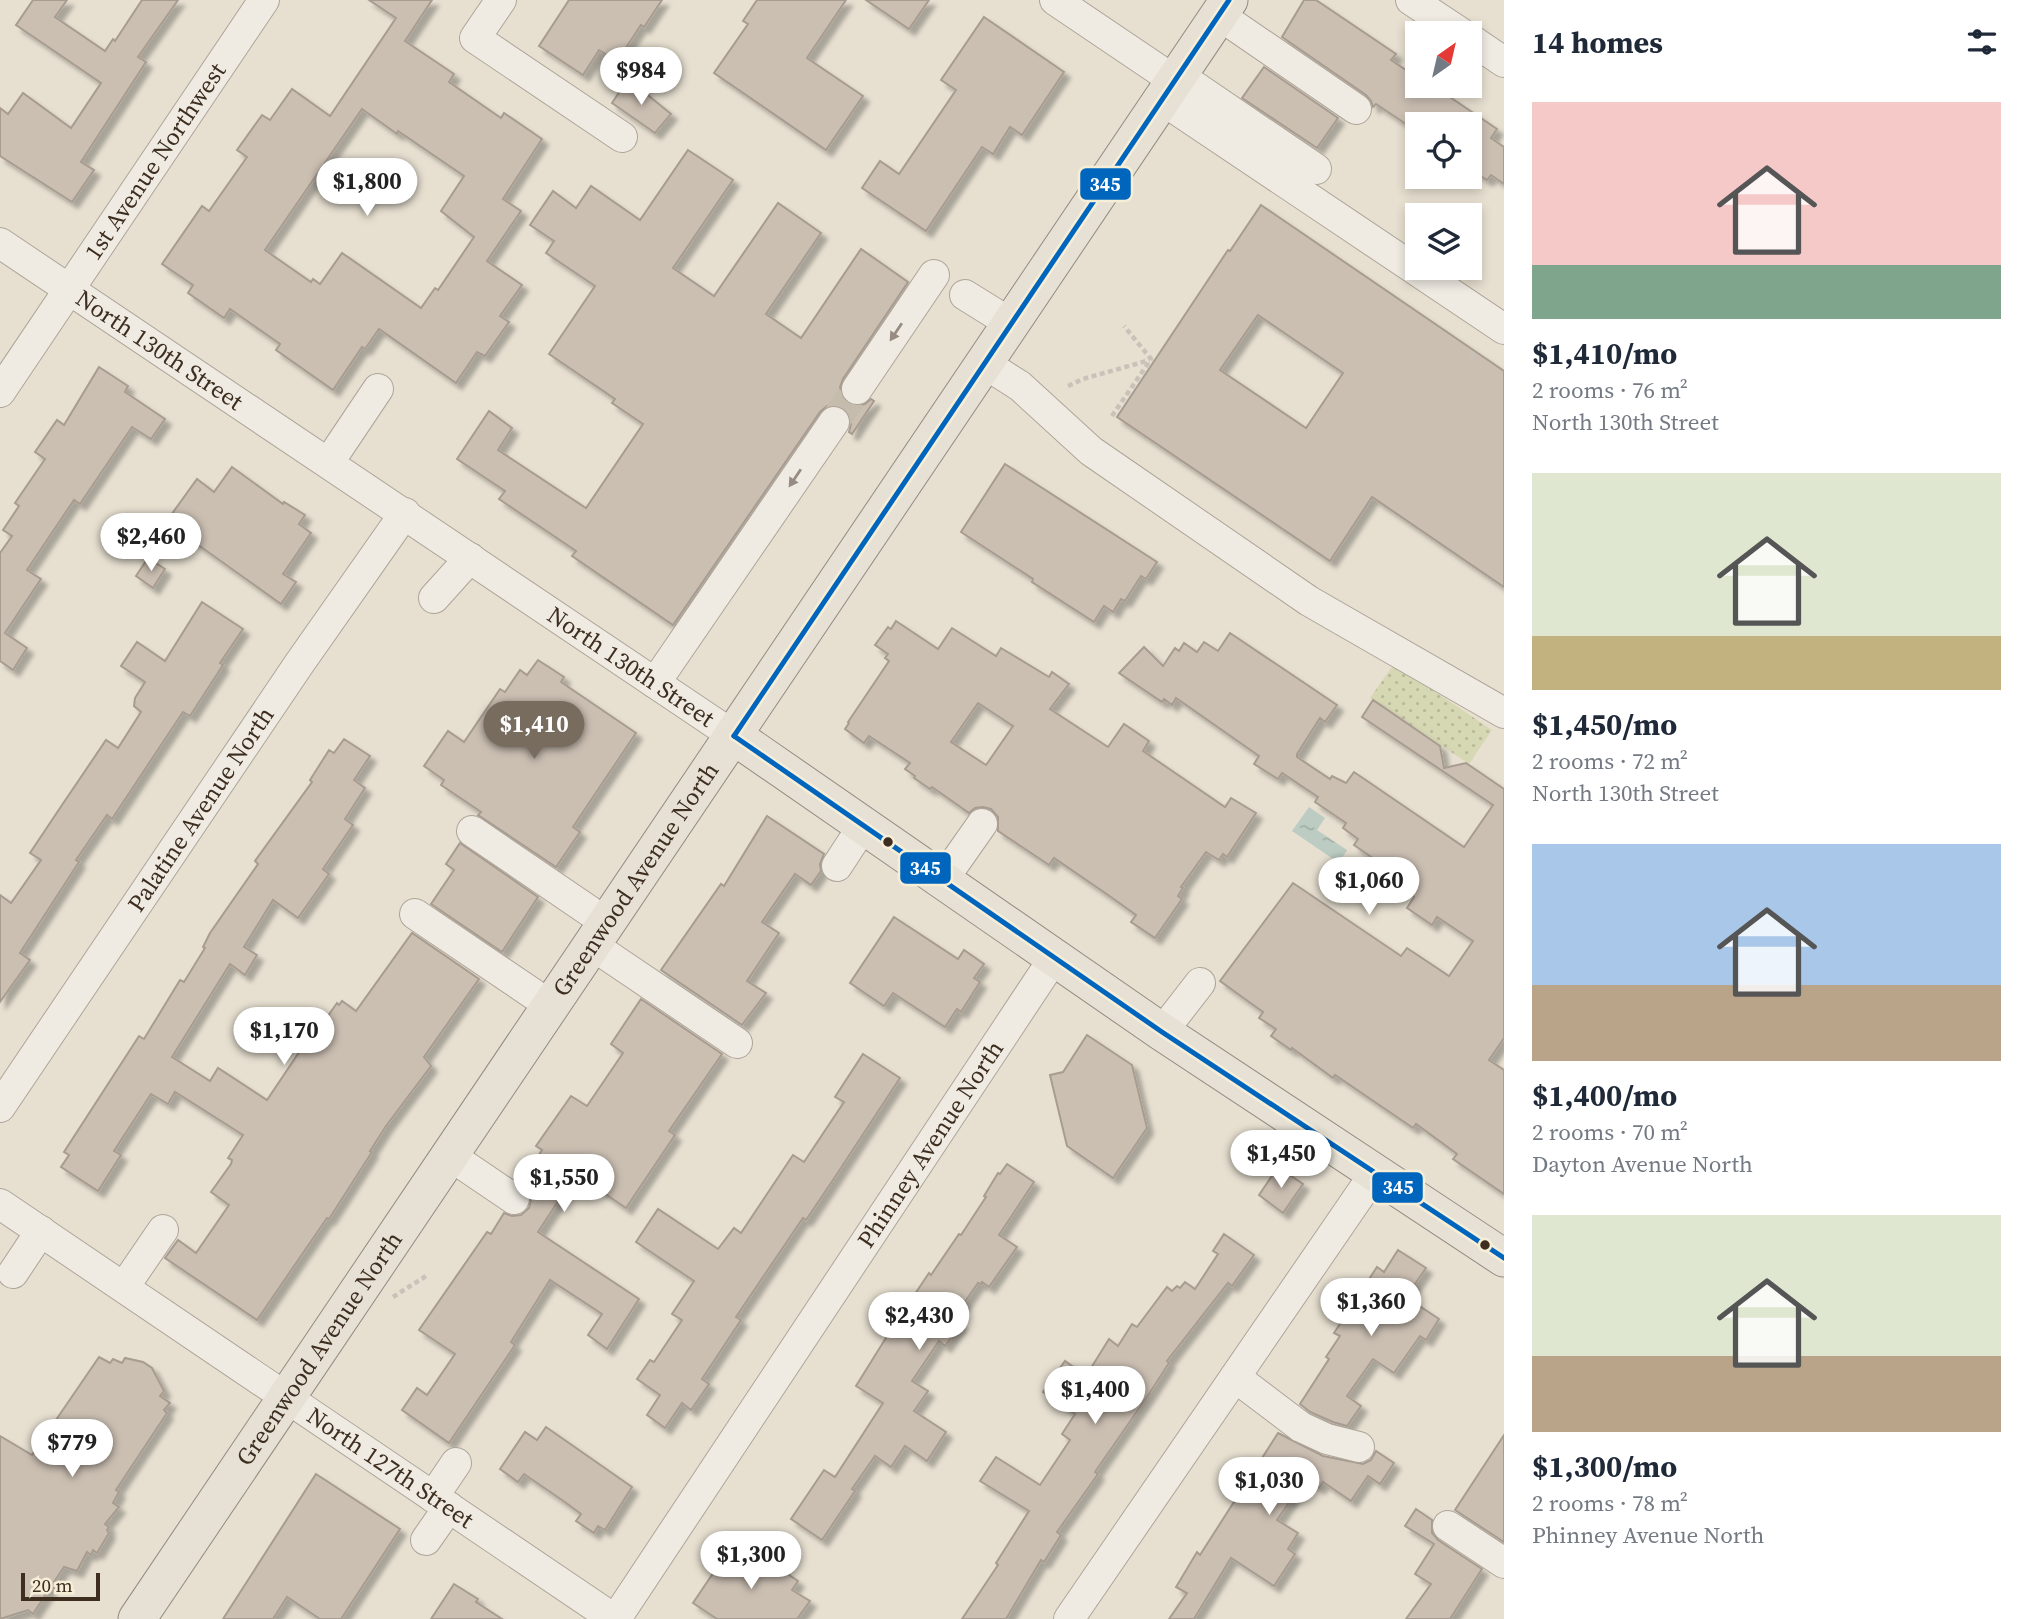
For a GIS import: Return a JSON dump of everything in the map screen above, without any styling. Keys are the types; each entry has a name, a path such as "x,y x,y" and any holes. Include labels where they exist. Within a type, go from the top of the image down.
{"main road":[{"name":"Greenwood Avenue North","path":"136,1619 1224,8"},
{"name":"North 130th Street","path":"734,736 1162,1032 1504,1258"}],"street":[{"name":"1st Avenue Northwest","path":"0,392 264,0"},
{"path":"501,0 475,38 622,137"},
{"path":"1055,0 1504,329"},
{"path":"1411,0 1443,21"},
{"path":"1224,8 1356,109"},
{"path":"1482,47 1504,62"},
{"path":"1171,85 1316,169"},
{"name":"North 130th Street","path":"0,243 734,736"},
{"path":"857,389 934,275"},
{"path":"965,295 1010,323"},
{"path":"984,363 1020,386 1091,451 1309,601 1504,713"},
{"path":"329,463 378,389"},
{"path":"655,683 834,422"},
{"name":"Palatine Avenue North","path":"0,1107 299,664 405,513"},
{"path":"435,598 470,558"},
{"path":"942,881 982,824"},
{"path":"836,866 863,826"},
{"path":"472,831 737,1043"},
{"path":"415,915 551,1006"},
{"name":"Phinney Avenue North","path":"614,1616 1054,958"},
{"path":"1162,1032 1200,983"},
{"path":"449,1155 514,1199"},
{"path":"1073,1617 1375,1173"},
{"name":"North 127th Street","path":"0,1204 614,1616"},
{"path":"124,1287 163,1230"},
{"path":"13,1273 41,1231"},
{"path":"1235,1377 1301,1427 1327,1439 1359,1447"},
{"path":"426,1540 456,1463"},
{"path":"1448,1526 1504,1563"}],"path":[{"path":"1124,326 1152,360"},
{"path":"1068,386 1083,379 1152,360"},
{"path":"1112,416 1152,360"}],"green space":[{"path":"1394,664 1492,730 1469,764 1370,698"}],"water":[{"path":"1309,807 1325,818 1317,830 1347,850 1339,863 1292,831"}],"building":[{"path":"33,0 67,0 55,17 105,51 113,39 115,41 142,0 178,0 138,57 146,62 81,162 94,170 72,202 0,156 0,108 8,114 23,93 71,128 101,83 16,25"},
{"path":"369,0 432,0 405,41 454,74 449,82 501,118 504,113 542,139 503,199 521,211 487,261 522,285 500,316 509,322 485,356 477,352 456,383 379,329 365,349 362,347 333,390 276,350 280,344 230,309 224,318 188,293 193,285 162,264 202,206 209,211 247,157 237,150 262,115 270,120 292,89 330,116 396,18","holes":["362,109 397,134 398,131 464,176 441,211 474,237 438,290 435,288 421,308 342,253 320,284 313,279 311,282 265,250"]},
{"path":"569,0 662,0 617,61 599,50 583,75 539,46"},
{"path":"757,0 846,0 807,58 863,96 826,150 714,73 748,24 743,21"},
{"path":"866,0 929,0 909,29"},
{"path":"1304,0 1316,0 1396,54 1391,60 1405,69 1405,98 1451,98 1472,112 1405,112 1405,123 1376,104 1373,107 1366,95 1282,37"},
{"path":"984,17 1064,72 1022,135 1010,127 993,154 982,147 926,231 862,188 880,161 899,174 956,90 941,80"},
{"path":"1264,67 1338,118 1317,148 1242,98"},
{"path":"628,79 671,114 655,133 612,103"},
{"path":"1482,119 1497,129 1491,138 1504,147 1504,184 1491,175 1487,180 1482,177"},
{"path":"688,150 733,180 673,268 714,296 778,203 821,233 766,314 801,338 861,249 908,282 840,387 842,397 848,404 856,406 871,399 874,401 852,434 849,432 850,415 843,407 827,406 820,412 673,625 572,556 576,551 499,499 505,491 457,459 489,411 512,428 498,450 586,508 643,424 612,403 615,399 549,354 595,286 546,253 554,241 530,225 553,191 576,208 591,186 640,220"},
{"path":"1261,205 1504,371 1504,587 1372,497 1330,561 1117,417 1228,250 1230,251","holes":["1258,315 1343,373 1306,428 1220,370"]},
{"path":"99,367 128,386 125,392 165,419 151,439 132,427 80,504 74,500 27,570 41,579 5,633 27,648 13,670 0,661 0,553 12,536 3,530 19,506 15,503 45,459 35,452 57,420 64,425"},
{"path":"1005,464 1157,562 1146,579 1141,576 1125,601 1121,599 1113,612 1104,606 1094,622 961,532"},
{"path":"232,467 283,504 284,502 305,515 299,524 311,533 283,574 296,582 281,604 166,522 197,479 214,492"},
{"path":"148,558 165,569 153,588 136,576"},
{"path":"202,602 243,629 190,716 183,712 112,819 107,815 76,860 79,862 20,953 30,960 0,1002 0,895 11,903 41,860 30,853 106,740 118,748 141,712 134,706 135,698 145,682 121,666 137,642 165,661"},
{"path":"896,621 938,649 952,628 996,656 1001,648 1049,677 1052,672 1069,684 1050,709 1108,747 1124,724 1149,741 1143,751 1225,807 1231,798 1256,813 1227,857 1223,854 1219,860 1206,852 1181,887 1183,888 1178,896 1182,899 1155,938 1131,922 1136,915 1054,858 1049,865 998,831 998,817 991,809 975,808 969,813 914,778 915,776 905,769 910,763 869,736 864,743 845,729 889,661 885,658 888,654 875,645 888,627 891,629","holes":["978,703 1013,726 986,765 951,742"]},
{"path":"1230,633 1337,705 1325,722 1320,718 1297,754 1297,757 1330,779 1332,776 1346,783 1354,772 1464,847 1493,805 1362,717 1373,700 1440,746 1444,768 1466,763 1504,789 1504,1038 1489,1060 1504,1070 1504,1194 1453,1159 1457,1154 1416,1124 1413,1128 1271,1036 1276,1029 1259,1018 1263,1012 1220,981 1293,883 1401,956 1407,948 1449,976 1473,941 1437,917 1432,925 1407,908 1416,888 1354,845 1358,839 1343,828 1346,823 1315,802 1318,797 1282,773 1278,779 1254,764 1259,756 1176,698 1172,705 1164,699 1162,702 1119,673 1144,647 1163,666 1175,648 1179,651 1184,643 1197,652 1204,642 1218,651"},
{"path":"538,660 564,677 561,682 636,733 573,827 580,832 556,867 478,815 481,812 441,785 444,780 424,766 448,731 464,742 500,689 505,692 520,670 527,675"},
{"path":"344,739 370,756 354,780 365,788 345,819 353,825 323,869 329,874 298,918 273,900 244,947 257,955 245,975 230,964 172,1057 210,1081 218,1068 267,1100 322,1018 325,1020 337,1003 339,1005 342,1001 356,1011 412,933 479,979 424,1057 431,1066 386,1126 329,1219 327,1218 257,1320 165,1258 178,1240 196,1253 229,1205 211,1192 231,1164 232,1160 228,1158 243,1135 175,1092 168,1104 151,1094 114,1151 121,1155 98,1191 61,1167 69,1155 64,1152 139,1036 144,1039 180,980 184,982 205,948 203,947 210,933 258,864 255,861 312,782 310,780 329,750 334,753"},
{"path":"767,816 824,854 820,864 821,871 811,885 795,874 762,922 779,933 747,981 766,993 742,1025 661,970 721,884 724,886"},
{"path":"460,843 538,897 502,952 431,904 454,870 446,864"},
{"path":"894,917 958,959 964,950 984,964 974,978 980,982 961,1012 957,1009 945,1027 893,993 884,1006 850,983"},
{"path":"641,999 722,1054 669,1131 675,1135 626,1208 576,1174 538,1232 639,1299 607,1349 588,1335 602,1314 550,1280 511,1342 515,1345 449,1443 402,1410 417,1388 427,1395 455,1354 419,1330 487,1232 491,1234 504,1213 521,1215 529,1208 530,1192 521,1183 542,1150 536,1146 571,1096 587,1106 623,1053 611,1044"},
{"path":"1087,1035 1132,1065 1147,1128 1113,1178 1067,1146 1050,1075 1063,1072"},
{"path":"863,1054 900,1078 806,1220 803,1218 736,1317 741,1320 702,1379 709,1384 691,1410 682,1403 665,1428 647,1415 660,1395 637,1379 650,1360 654,1362 682,1320 672,1314 694,1281 636,1242 658,1209 718,1249 734,1228 741,1233 793,1155 804,1162 844,1102 835,1097"},
{"path":"1007,1164 1034,1182 999,1235 1017,1247 989,1287 982,1282 978,1283 953,1319 961,1324 945,1346 939,1341 912,1381 928,1391 914,1411 946,1432 927,1461 905,1446 891,1467 875,1456 822,1540 791,1519 824,1470 835,1477 883,1403 856,1386 929,1273 931,1275 959,1234 961,1235 998,1173 1000,1174"},
{"path":"1278,1167 1303,1184 1283,1213 1259,1195"},
{"path":"1224,1234 1254,1255 1232,1286 1228,1283 1167,1361 1169,1363 1147,1397 1095,1472 1098,1474 1057,1532 1061,1535 1044,1562 1041,1560 1006,1619 962,1619 998,1565 996,1563 1029,1511 980,1481 996,1457 1040,1485 1070,1440 1062,1434 1075,1414 1043,1392 1065,1361 1086,1376 1109,1339 1118,1346 1132,1324 1137,1327 1167,1287 1172,1291 1185,1282 1195,1289 1218,1254 1213,1251"},
{"path":"1398,1250 1426,1268 1406,1297 1439,1319 1426,1340 1420,1336 1394,1373 1373,1359 1347,1396 1361,1406 1347,1426 1310,1412 1300,1404 1329,1359 1326,1357 1340,1336 1334,1333 1377,1267 1384,1272"},
{"path":"99,1357 110,1363 113,1359 122,1363 125,1358 143,1362 152,1368 164,1391 160,1396 170,1403 164,1410 167,1413 116,1490 119,1492 113,1503 119,1507 105,1524 109,1527 109,1533 97,1553 93,1550 91,1555 87,1552 77,1571 64,1567 33,1614 28,1610 0,1619 0,1436 32,1455"},
{"path":"546,1427 632,1487 605,1530 598,1526 594,1533 576,1521 581,1514 524,1474 518,1482 500,1469 525,1432 537,1440"},
{"path":"1278,1433 1323,1456 1363,1464 1371,1460 1376,1451 1394,1463 1380,1484 1368,1476 1351,1501 1323,1482 1319,1488 1305,1479 1277,1520 1298,1533 1288,1549 1295,1554 1274,1586 1231,1558 1194,1619 1169,1619 1187,1593 1176,1587 1197,1552 1200,1555"},
{"path":"1504,1435 1504,1542 1455,1510"},
{"path":"316,1474 400,1529 341,1619 320,1619 287,1597 273,1619 223,1619"},
{"path":"1416,1509 1432,1520 1432,1533 1438,1540 1482,1569 1450,1619 1406,1619 1431,1584 1415,1574 1434,1544 1405,1526"},
{"path":"749,1548 798,1581 792,1590 810,1601 797,1619 717,1619 693,1603 720,1563 724,1566 731,1556 739,1562"},
{"path":"454,1584 478,1599 476,1602 502,1619 431,1619"}],"tunnel":[{"path":"834,422 857,389"}],"transit line":[{"name":"345","path":"734,736 1229,0"},
{"name":"345","path":"734,736 1162,1032 1504,1258"}]}
